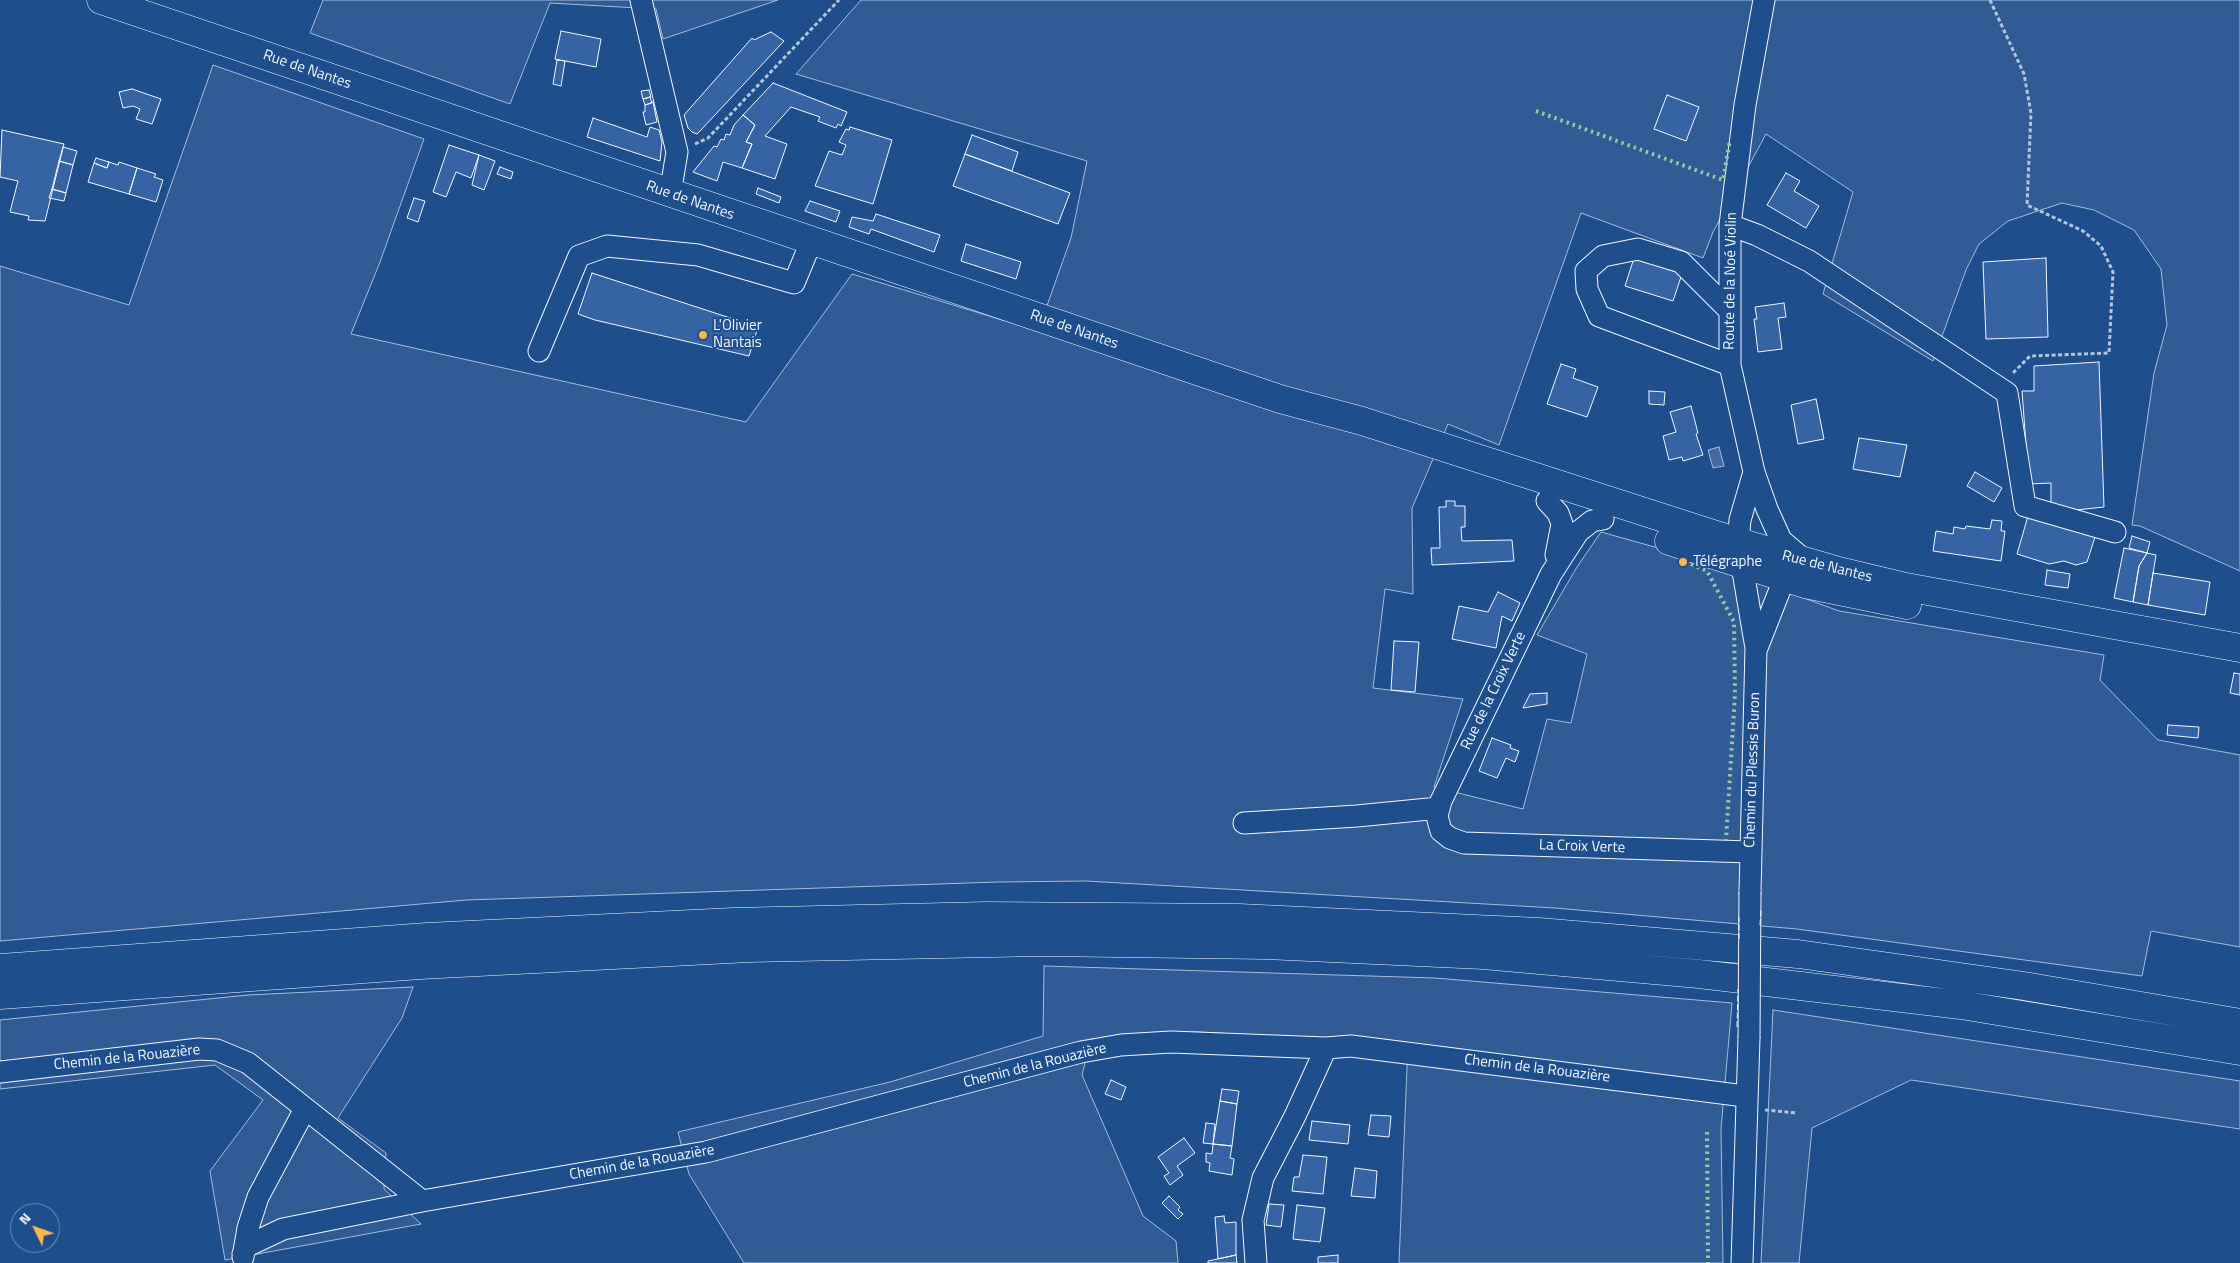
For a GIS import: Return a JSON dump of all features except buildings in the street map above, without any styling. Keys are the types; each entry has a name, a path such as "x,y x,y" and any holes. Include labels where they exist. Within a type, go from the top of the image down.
{"main road":[{"name":"Rue de Nantes","path":"101,0 811,242 1280,399 1357,432 1694,536 1769,562 2233,647"},
{"name":"Rue de Nantes","path":"1550,492 1584,520 1694,536"},
{"path":"1584,520 1623,516 1694,536"},
{"path":"1584,520 1683,536 1943,612 2135,639 2233,647"},
{"path":"0,968 347,942 674,924 987,916 1230,917 1530,931 1789,953 2015,985 2240,1023"},
{"path":"0,995 420,965 749,948 1042,942 1228,944 1483,955 1700,974 1970,1006 2240,1051"}],"street":[{"path":"641,0 677,152 670,194"},
{"name":"Route de la Noé Violin","path":"1764,0 1745,104 1730,225 1730,364 1754,472 1780,540 1769,562"},
{"path":"1730,225 1757,235 1809,261 2007,393 2025,506 2115,532"},
{"path":"540,351 579,256 607,246 698,254 794,283 811,242"},
{"path":"1730,311 1681,262 1638,249 1604,256 1586,271 1587,289 1599,316 1730,364"},
{"path":"1754,472 1744,503 1723,523 1694,536 1729,574 1759,615"},
{"path":"1744,503 1769,562 1759,615"},
{"name":"Route de la Noé Violin","path":"1767,509 1769,562"},
{"name":"Rue de la Croix Verte","path":"1439,808 1551,574 1584,520"},
{"name":"Chemin du Plessis Buron","path":"1747,1101 1750,852 1756,648 1759,615 1779,594 1769,562"},
{"path":"1244,823 1358,816 1439,808"},
{"name":"La Croix Verte","path":"1439,808 1437,816 1441,831 1450,838 1464,844 1750,852"},
{"name":"Chemin de la Rouazière","path":"0,1072 199,1049 218,1050 248,1063 422,1201 706,1152 1081,1052 1121,1045 1171,1042 1326,1048 1350,1046 1737,1095 1747,1101"},
{"path":"1256,1263 1253,1220 1263,1178 1295,1116 1326,1048"},
{"path":"1742,1263 1747,1101"},
{"path":"243,1259 258,1197 305,1109"},
{"path":"243,1259 247,1246 283,1229 422,1201"}],"path":[{"path":"677,152 708,138 839,0"},
{"path":"1990,0 2024,74 2031,114 2027,205 2083,230 2101,246 2113,272 2109,353 2030,356 2000,388"},
{"path":"1747,1101 1797,1113"}],"shaded area":[{"path":"323,0 778,0 663,39 656,9 550,3 510,104 310,33"},
{"path":"861,0 2240,0 2240,571 2140,526 2132,525 2154,373 2167,325 2161,269 2134,230 2094,210 2062,203 2008,221 1979,244 1966,270 1933,361 1823,294 1853,192 1766,134 1713,232 1703,258 1581,213 1499,445 1448,424 1412,508 1413,594 1385,589 1373,688 1463,699 1434,787 1523,809 1547,719 1571,723 1587,654 1537,635 1577,567 1601,532 1701,560 1839,611 2104,655 2100,680 2158,740 2240,755 2240,947 2151,931 2142,976 1797,929 1555,908 1086,881 998,882 466,900 0,941 0,266 129,305 213,65 424,139 380,262 351,334 746,422 852,274 1038,331 1071,238 1087,161 796,74"},
{"path":"1719,447 1724,466 1713,468 1708,450"},
{"path":"1044,966 1435,978 1732,1003 1721,1129 1723,1263 1399,1263 1408,1043 1198,1032 1091,1039 1082,1075 1143,1216 1176,1241 1178,1263 744,1263 689,1174 678,1132 890,1082 1043,1036"},
{"path":"413,987 402,1018 338,1118 386,1153 384,1189 421,1224 225,1260 210,1171 263,1100 215,1065 0,1089 0,1020 248,995"},
{"path":"1773,1010 2240,1081 2240,1129 1911,1080 1812,1128 1799,1263 1761,1263"}],"hedge":[{"path":"1536,111 1723,180 1730,140"},
{"path":"1691,564 1707,571 1734,622 1735,694 1726,840"},
{"path":"1707,1132 1708,1263"}],"fence":[{"path":"1760,925 1761,910"},
{"path":"1739,917 1739,939"},
{"path":"1737,1027 1738,989"}],"place":[{"name":"L'Olivier Nantais","path":"703,335"},
{"name":"Télégraphe","path":"1683,562"}]}
